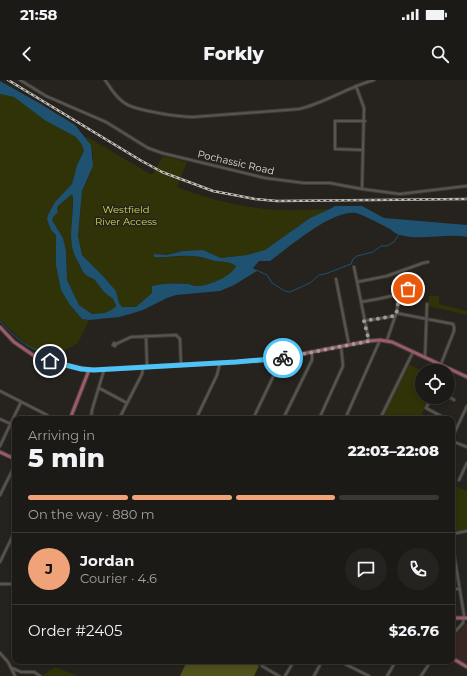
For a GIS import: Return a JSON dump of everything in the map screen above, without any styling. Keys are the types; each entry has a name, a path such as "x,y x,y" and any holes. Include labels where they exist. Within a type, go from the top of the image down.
{"main road":[{"path":"0,327 14,342 33,355 50,361 89,370 181,366 282,358 380,340 387,340 439,364"},
{"path":"71,416 89,370"},
{"path":"455,373 467,378"},
{"path":"0,452 12,458"},
{"path":"455,660 467,668"}],"street":[{"name":"Pochassic Road","path":"20,80 46,96 106,122 148,148 162,153 265,178 304,184 330,184 400,194 467,186"},
{"path":"105,80 115,94 128,106 183,117 299,109 310,106 373,80"},
{"path":"356,86 364,108 365,121 362,189"},
{"path":"363,150 334,149 335,121 365,121"},
{"path":"356,282 387,276 428,262"},
{"path":"354,267 369,341"},
{"path":"336,279 349,345"},
{"path":"361,302 399,294 417,288 420,285 404,292"},
{"path":"387,340 396,314 399,294"},
{"path":"425,358 427,304"},
{"path":"364,321 396,314 426,318 453,324 454,327 441,364"},
{"path":"116,344 129,337 170,334 178,336 180,340 181,366"},
{"path":"146,336 147,368"},
{"path":"345,416 380,340"},
{"path":"320,416 343,366 341,346"},
{"path":"381,416 413,352"},
{"path":"284,416 312,360 312,353"},
{"path":"254,416 282,358"},
{"path":"197,416 217,375 220,363"},
{"path":"120,416 142,374 143,368"},
{"path":"91,416 104,370"},
{"path":"99,388 127,403"},
{"path":"0,391 48,416"},
{"path":"14,416 21,402"},
{"path":"428,404 426,408 441,416"},
{"path":"455,432 467,406"},
{"path":"0,419 11,423 0,446"},
{"path":"455,441 467,447"},
{"path":"459,480 467,463"},
{"path":"0,495 12,471"},
{"path":"455,533 467,531"},
{"path":"0,562 12,537"},
{"path":"455,558 465,618 463,623 455,632"},
{"path":"0,584 12,584"},
{"path":"455,589 460,589"},
{"path":"0,653 7,660 15,676"},
{"path":"286,676 292,664"},
{"path":"314,676 321,664"},
{"path":"345,664 369,676"},
{"path":"387,676 394,664"},
{"path":"421,676 429,664"},
{"path":"262,666 279,676"},
{"path":"12,668 21,672 34,672 40,676"}],"shaded area":[{"path":"467,623 467,666 455,657 455,636"}],"green space":[{"path":"0,94 14,97 46,121 76,137 82,145 84,151 77,165 72,184 47,218 51,230 56,235 70,305 82,319 89,320 78,343 58,354 51,354 32,349 0,320"},
{"name":"Westfield River Access","path":"87,137 152,175 163,156 187,162 177,187 203,196 256,208 296,210 331,209 310,218 265,250 247,255 221,258 203,250 183,251 167,255 154,254 154,257 195,256 215,261 229,262 236,266 234,270 225,277 207,285 196,286 178,283 153,286 152,293 136,307 122,307 119,303 116,291 82,255 78,236 82,191 91,173 93,156 91,145 86,138"},
{"name":"Westfield River Access","path":"72,193 75,256 81,269 87,276 94,279 104,292 113,299 116,307 105,313 92,314 79,305 67,280 66,251 63,238 52,220 58,206"},
{"path":"429,296 439,296 439,304 467,311 467,315 428,306"},
{"path":"408,364 415,368 415,404 427,404 421,416 383,416"},
{"path":"455,486 467,491 467,530 455,532"},
{"path":"186,664 255,664 259,666 254,676 180,676"},
{"path":"55,667 78,676 42,676"}],"water":[{"path":"0,81 75,125 91,145 93,166 82,191 78,236 82,255 116,291 119,303 122,307 136,307 152,293 152,286 178,283 196,286 206,285 224,277 234,270 236,266 229,262 215,261 197,256 154,257 154,254 167,255 183,251 203,250 221,258 247,255 265,250 310,218 335,206 362,206 384,218 467,225 467,237 408,237 397,234 359,214 346,213 312,230 270,261 259,261 253,268 257,271 234,285 220,291 176,295 143,310 119,317 89,320 82,319 70,305 61,290 56,265 56,235 51,230 47,219 55,202 72,184 77,165 84,151 82,145 76,137 46,121 14,97 0,94","holes":["72,194 71,235 72,247 83,272 87,276 94,279 104,292 113,299 116,307 105,313 92,314 79,305 67,280 66,251 63,238 52,220 58,212 58,206"]}],"waterway":[{"path":"256,270 267,275 272,283 285,291 290,292 310,283 319,275 351,264 353,259 357,256 373,252 381,246 387,246 394,242 399,234"},
{"path":"0,321 26,345 43,352 59,348"}],"railway":[{"path":"8,80 162,172 213,191 255,199 277,201 467,199"}],"way so far":[{"path":"283,358 369,341 364,321 395,316 399,294 408,289"}],"route":[{"path":"50,361 81,369 94,370 283,358"}]}
